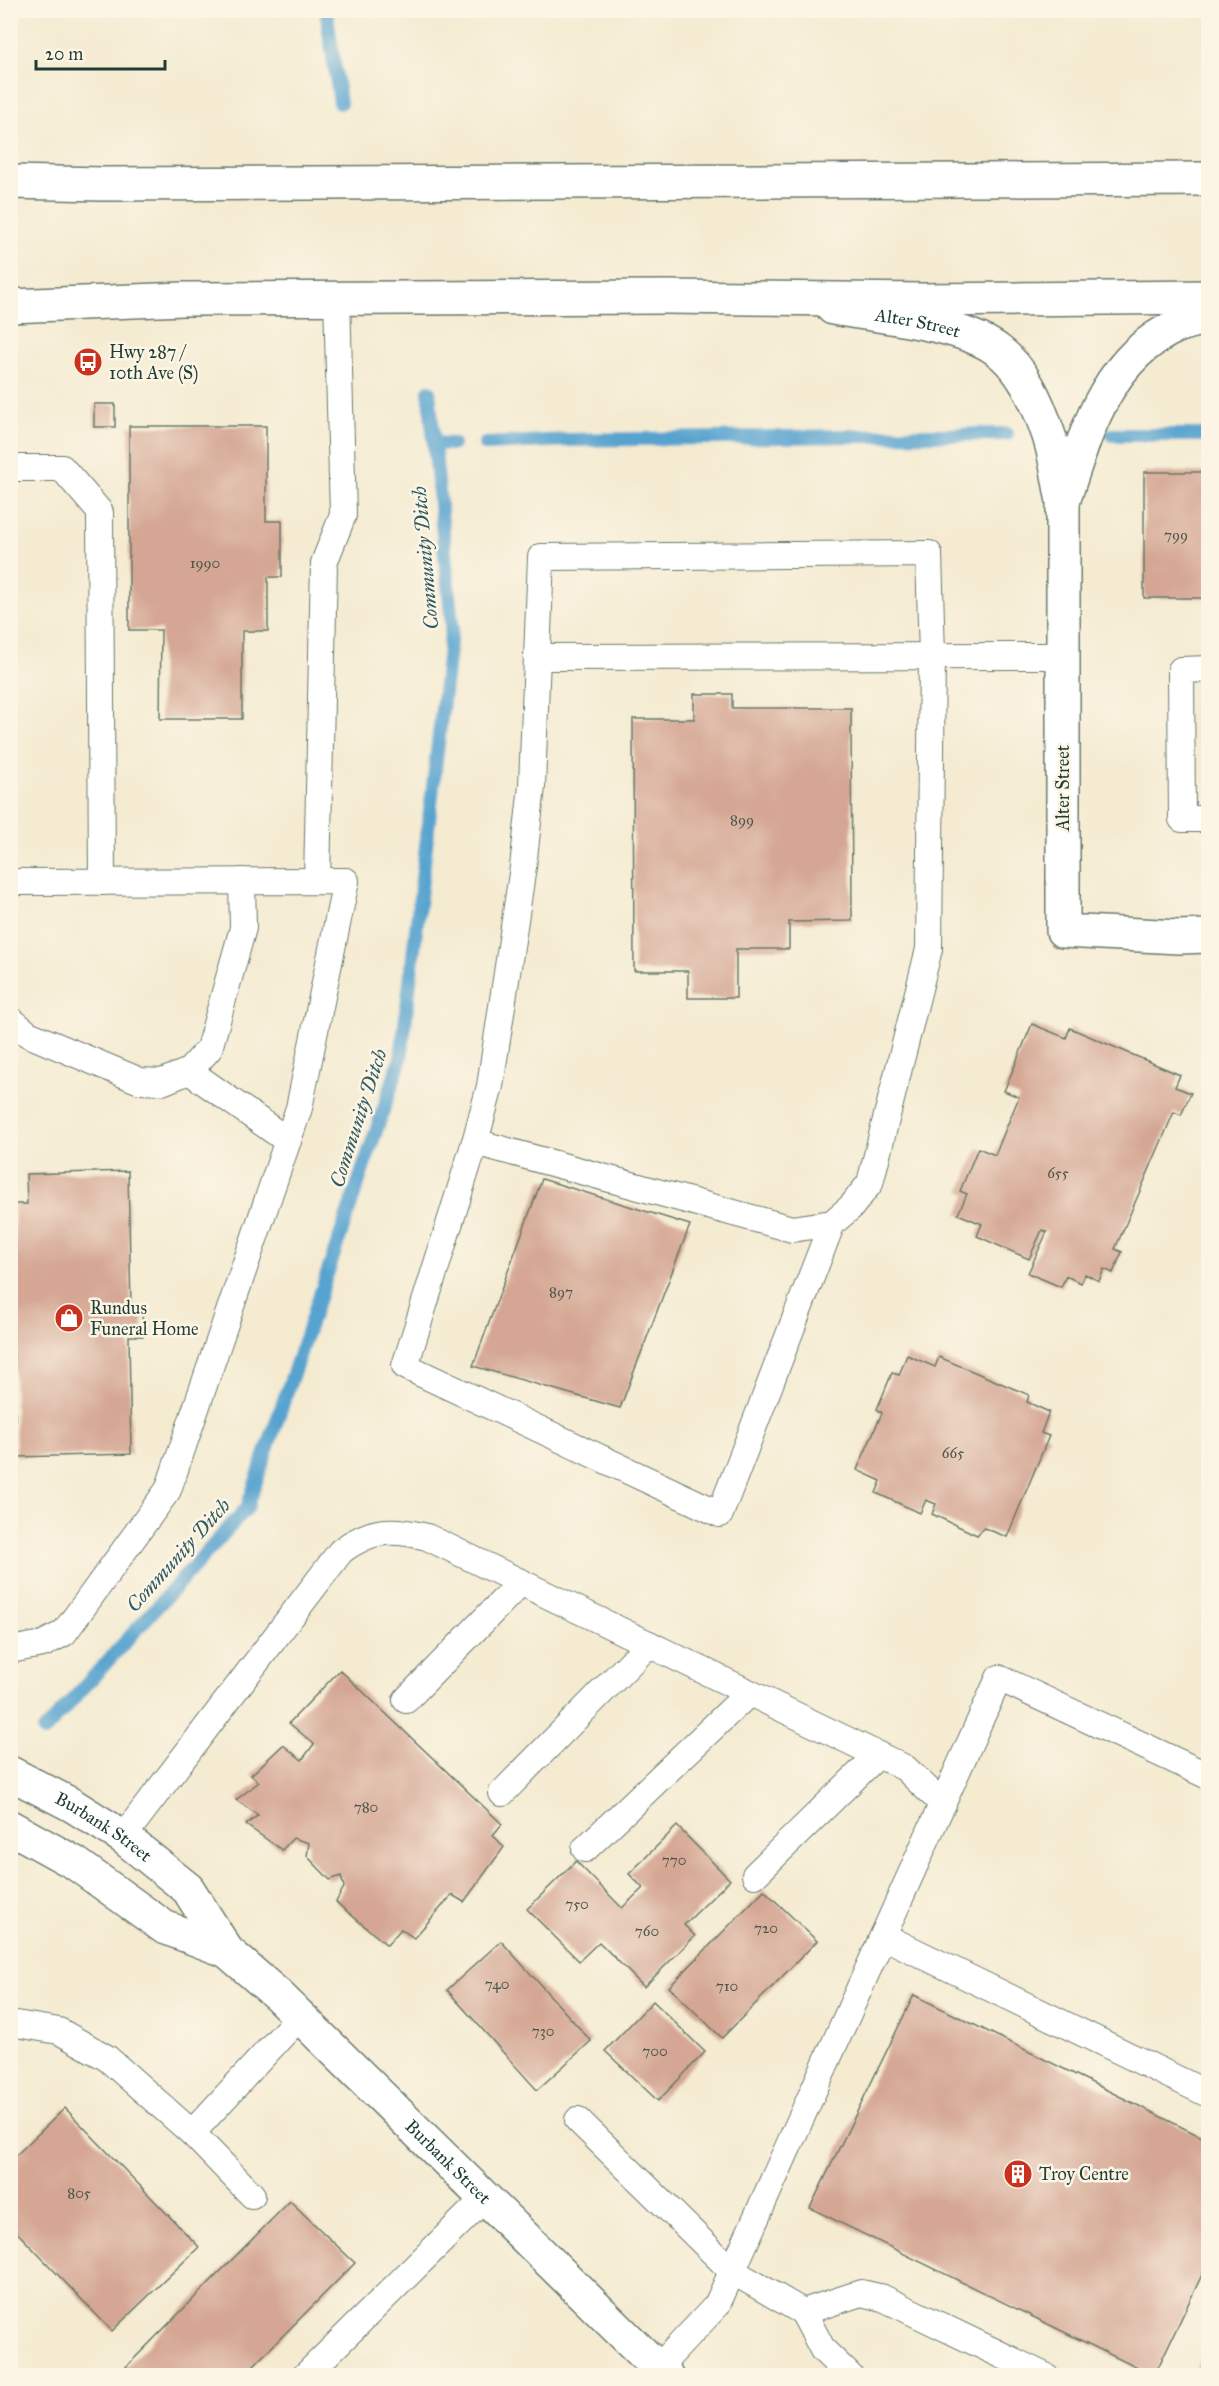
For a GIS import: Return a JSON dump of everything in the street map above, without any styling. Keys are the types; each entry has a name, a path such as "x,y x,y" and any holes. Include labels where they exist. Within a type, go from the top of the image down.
{"main road":[{"path":"10,182 103,184 1209,179"},
{"path":"10,306 183,299 923,300 1209,297"},
{"name":"Alter Street","path":"775,298 966,333 996,349 1016,368 1036,402 1049,436 1063,501 1063,931 1179,937 1209,936"},
{"name":"Alter Street","path":"1063,501 1096,406 1126,364 1151,340 1179,325 1209,317"},
{"name":"Burbank Street","path":"10,1773 72,1805 123,1837 188,1889 227,1951 300,2016 662,2372"},
{"name":"Burbank Street","path":"10,1827 75,1863 164,1927 227,1951"}],"lane":[{"path":"317,881 324,563 343,515 337,298"},
{"path":"10,468 62,468 100,512 102,882"},
{"path":"475,1142 792,1229 831,1223 851,1207 870,1183 929,949 932,656 929,554 541,557 532,786 523,867 490,1086 475,1142 405,1365 720,1514 831,1223"},
{"path":"537,657 1063,656"},
{"path":"1209,669 1182,670 1182,819 1209,819"},
{"path":"10,1018 28,1035 140,1081 162,1082 189,1071 209,1049 213,1038 243,928 242,881"},
{"path":"10,882 346,881 299,1108 168,1490 64,1633 43,1644 10,1650"},
{"path":"189,1071 288,1141"},
{"path":"123,1837 341,1551 359,1538 379,1532 407,1532 427,1537 521,1582 905,1768 943,1804"},
{"path":"406,1700 521,1582"},
{"path":"502,1793 649,1644"},
{"path":"662,2372 717,2305 999,1678 1209,1776"},
{"path":"585,1849 749,1693"},
{"path":"755,1875 878,1755"},
{"path":"883,1936 1209,2094"},
{"path":"192,2133 300,2016"},
{"path":"10,2023 59,2031 107,2058 192,2133 252,2195"},
{"path":"578,2120 732,2271 803,2312 823,2350 850,2376"},
{"path":"304,2376 485,2198"},
{"path":"803,2312 861,2293 883,2298 1045,2376"}],"building":[{"path":"94,404 115,404 115,427 94,427"},
{"path":"129,426 266,426 266,521 282,521 282,577 268,577 268,631 242,631 242,719 160,719 161,630 129,630"},
{"path":"1144,472 1208,472 1208,598 1144,598"},
{"path":"694,694 732,694 732,708 851,708 852,921 789,922 789,949 736,949 736,998 688,998 688,971 634,971 633,719 694,719"},
{"path":"1032,1024 1066,1038 1070,1028 1180,1075 1175,1087 1191,1093 1181,1115 1174,1112 1115,1249 1122,1252 1113,1273 1104,1269 1099,1281 1085,1274 1081,1283 1066,1276 1061,1287 1028,1273 1047,1232 1042,1230 1029,1259 977,1236 982,1224 958,1214 967,1194 960,1191 978,1148 995,1155 1019,1097 1004,1091"},
{"path":"128,1171 131,1308 142,1307 143,1336 129,1336 131,1454 16,1457 14,1357 10,1357 10,1293 15,1293 14,1204 27,1204 26,1174"},
{"path":"542,1179 690,1225 620,1408 473,1366"},
{"path":"907,1355 935,1367 939,1357 1029,1395 1027,1402 1049,1412 1041,1433 1049,1436 1007,1537 984,1528 977,1535 932,1514 936,1504 926,1500 920,1513 876,1493 881,1481 857,1470 882,1413 877,1409 892,1373 899,1375"},
{"path":"340,1670 502,1824 493,1835 504,1847 464,1902 452,1895 414,1938 401,1929 387,1945 336,1902 344,1887 341,1876 330,1880 307,1856 309,1843 293,1838 282,1850 246,1825 258,1815 236,1800 259,1782 251,1775 283,1745 302,1760 314,1744 289,1723"},
{"path":"677,1826 730,1880 684,1925 695,1936 644,1987 599,1942 579,1961 527,1909 576,1861 622,1908 643,1888 629,1874"},
{"path":"764,1890 817,1941 722,2038 669,1987"},
{"path":"501,1941 591,2041 537,2090 447,1990"},
{"name":"Troy Centre","path":"914,1995 1208,2140 1208,2262 1154,2376 810,2208"},
{"path":"653,2001 705,2052 658,2101 605,2051"},
{"path":"65,2108 199,2247 112,2331 10,2225 10,2161"},
{"path":"290,2201 355,2263 243,2376 117,2376"}],"waterway":[{"name":"Community Ditch","path":"326,10 340,103"},
{"name":"Community Ditch","path":"44,1731 247,1508 401,1058 452,625 429,391"},
{"path":"485,444 567,440 1007,434"},
{"path":"1112,435 1208,435"},
{"path":"434,443 453,444"},
{"path":"1200,2376 1208,2358"}],"place":[{"name":"Hwy 287 / 10th Ave (S)","path":"88,362"},
{"name":"Rundus Funeral Home","path":"69,1318"},
{"name":"Troy Centre","path":"1018,2174"}]}
